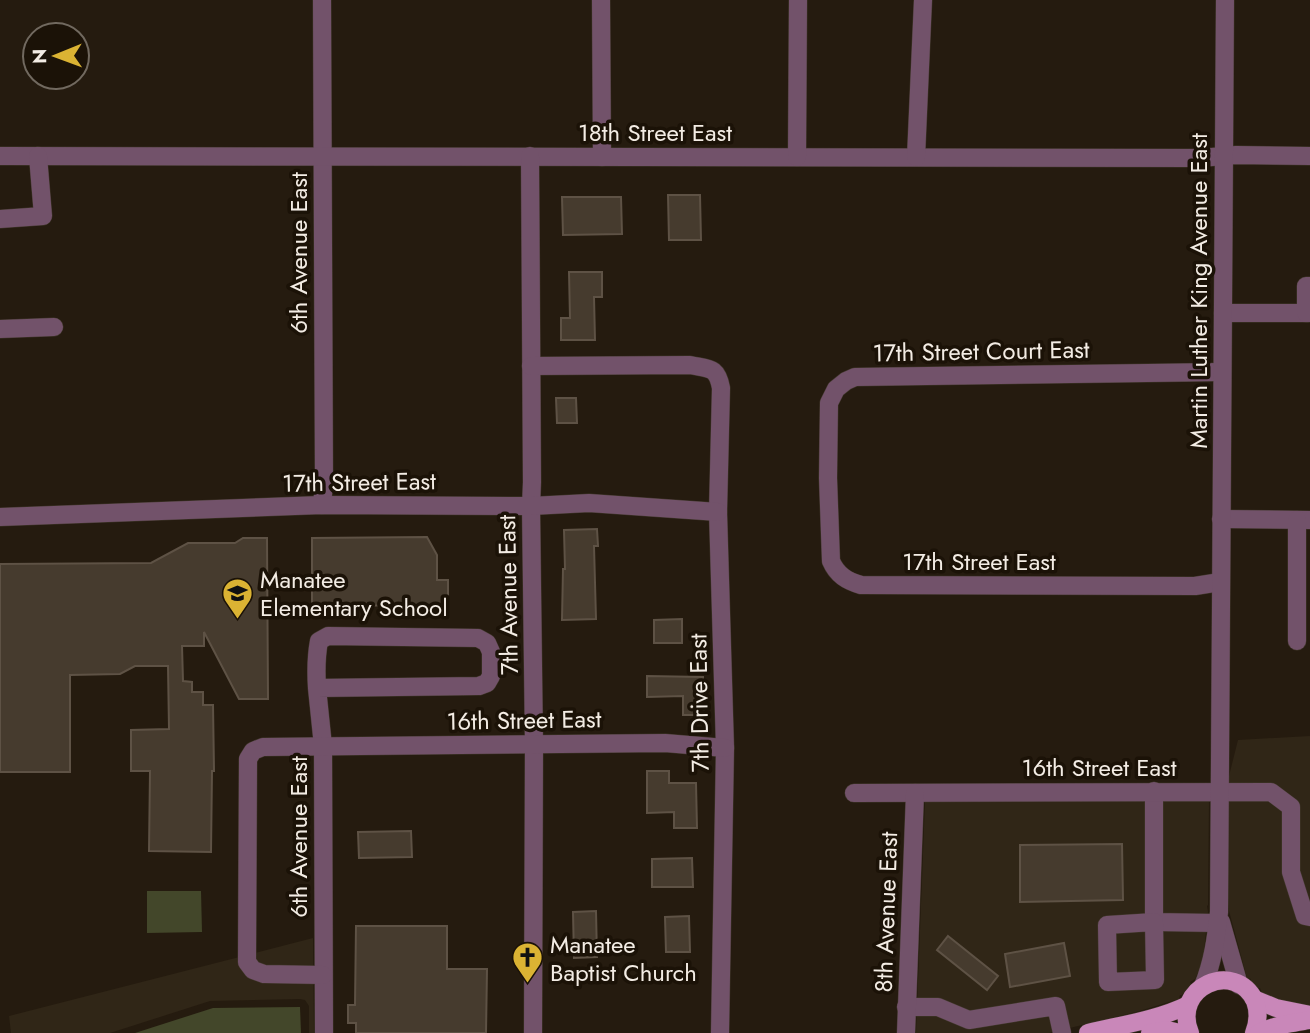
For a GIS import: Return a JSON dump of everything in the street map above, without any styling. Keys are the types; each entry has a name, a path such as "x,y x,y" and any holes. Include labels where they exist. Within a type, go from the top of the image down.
{"main road":[{"path":"1190,1033 1186,1022 1188,1005 1196,991 1219,981 1229,981 1247,990 1254,999 1258,1019 1254,1033"},
{"path":"1254,999 1310,1018"},
{"path":"1088,1033 1151,1018 1188,1005"},
{"path":"1259,1033 1268,1028 1310,1018"},
{"path":"1150,1033 1167,1030 1180,1033"}],"street":[{"name":"6th Avenue East","path":"322,0 322,505"},
{"path":"601,0 602,157"},
{"path":"797,157 798,0"},
{"path":"916,157 923,0"},
{"name":"Martin Luther King Avenue East","path":"1218,917 1225,0"},
{"name":"18th Street East","path":"0,156 1310,156"},
{"path":"0,219 43,216 38,156"},
{"name":"7th Avenue East","path":"530,156 533,1033"},
{"path":"1223,313 1308,313 1306,286 1310,286"},
{"path":"0,329 54,327"},
{"name":"7th Drive East","path":"531,366 690,365 711,370 719,377 718,512 725,748 720,1033"},
{"name":"17th Street Court East","path":"828,478 830,403 836,389 855,377 1222,372"},
{"name":"17th Street East","path":"828,478 831,561 833,567 848,582 861,585 1195,586 1220,582"},
{"name":"17th Street East","path":"0,517 322,505 531,506 589,503 718,512"},
{"path":"1221,519 1303,520 1297,641"},
{"name":"6th Avenue East","path":"317,688 479,686 487,683 491,676 491,652 486,643 478,638 328,636 319,641 317,688 323,746 324,1033"},
{"name":"16th Street East","path":"323,975 264,974 253,970 247,962 248,759 253,751 263,747 665,743 725,748"},
{"path":"1154,791 1154,922 1218,917"},
{"name":"16th Street East","path":"854,793 1271,792 1292,807 1292,872 1305,916 1310,917"},
{"name":"8th Avenue East","path":"906,1033 915,793"},
{"path":"1218,917 1239,985"},
{"path":"1203,986 1210,968 1218,917"},
{"path":"906,1007 938,1007 970,1026 1056,1006 1062,1033"}],"shaded area":[{"path":"1310,736 1310,1006 1279,1000 1262,993 1251,979 1247,978 1228,903 1229,776 1238,740"},
{"path":"1209,800 1208,912 1204,951 1195,979 1179,999 1049,1033 916,1033 925,802"},
{"path":"313,938 314,1033 309,1033 309,1006 305,1000 300,999 210,1001 110,1033 11,1033 9,1016"}],"green space":[{"path":"147,891 201,891 202,932 147,933"},
{"path":"300,1007 301,1033 135,1033 213,1008"}],"building":[{"path":"668,195 700,195 701,240 669,240"},
{"path":"562,197 621,197 622,234 563,235"},
{"path":"569,272 602,272 602,297 594,297 595,340 561,340 561,318 570,318"},
{"path":"556,398 576,398 577,423 557,423"},
{"path":"597,529 598,546 594,546 596,619 562,620 564,530"},
{"path":"427,537 437,555 437,580 448,580 448,605 312,606 312,538"},
{"path":"243,538 267,538 268,699 239,699 204,632 204,646 182,646 183,681 192,682 192,692 203,692 203,705 213,705 211,852 149,851 150,771 131,771 131,730 169,729 168,666 135,666 120,674 70,675 70,772 0,772 0,564 151,563 188,543 235,543"},
{"path":"682,619 682,643 654,643 654,620"},
{"path":"647,676 703,677 704,715 683,715 683,696 647,697"},
{"path":"647,771 669,771 669,783 696,783 697,828 674,828 674,812 647,813"},
{"path":"411,831 412,857 359,858 358,832"},
{"path":"1122,844 1123,900 1020,902 1020,845"},
{"path":"692,858 693,887 652,887 652,859"},
{"path":"596,911 597,957 574,958 573,912"},
{"path":"689,916 690,952 666,952 665,917"},
{"path":"356,926 447,926 447,969 487,969 486,1033 356,1033 356,1023 348,1023 348,1005 355,1005"},
{"path":"948,936 998,976 987,990 937,950"},
{"path":"1064,943 1070,976 1010,987 1005,954"}],"place":[{"name":"Manatee Elementary School","path":"237,620"},
{"name":"Manatee Baptist Church","path":"527,985"}]}
